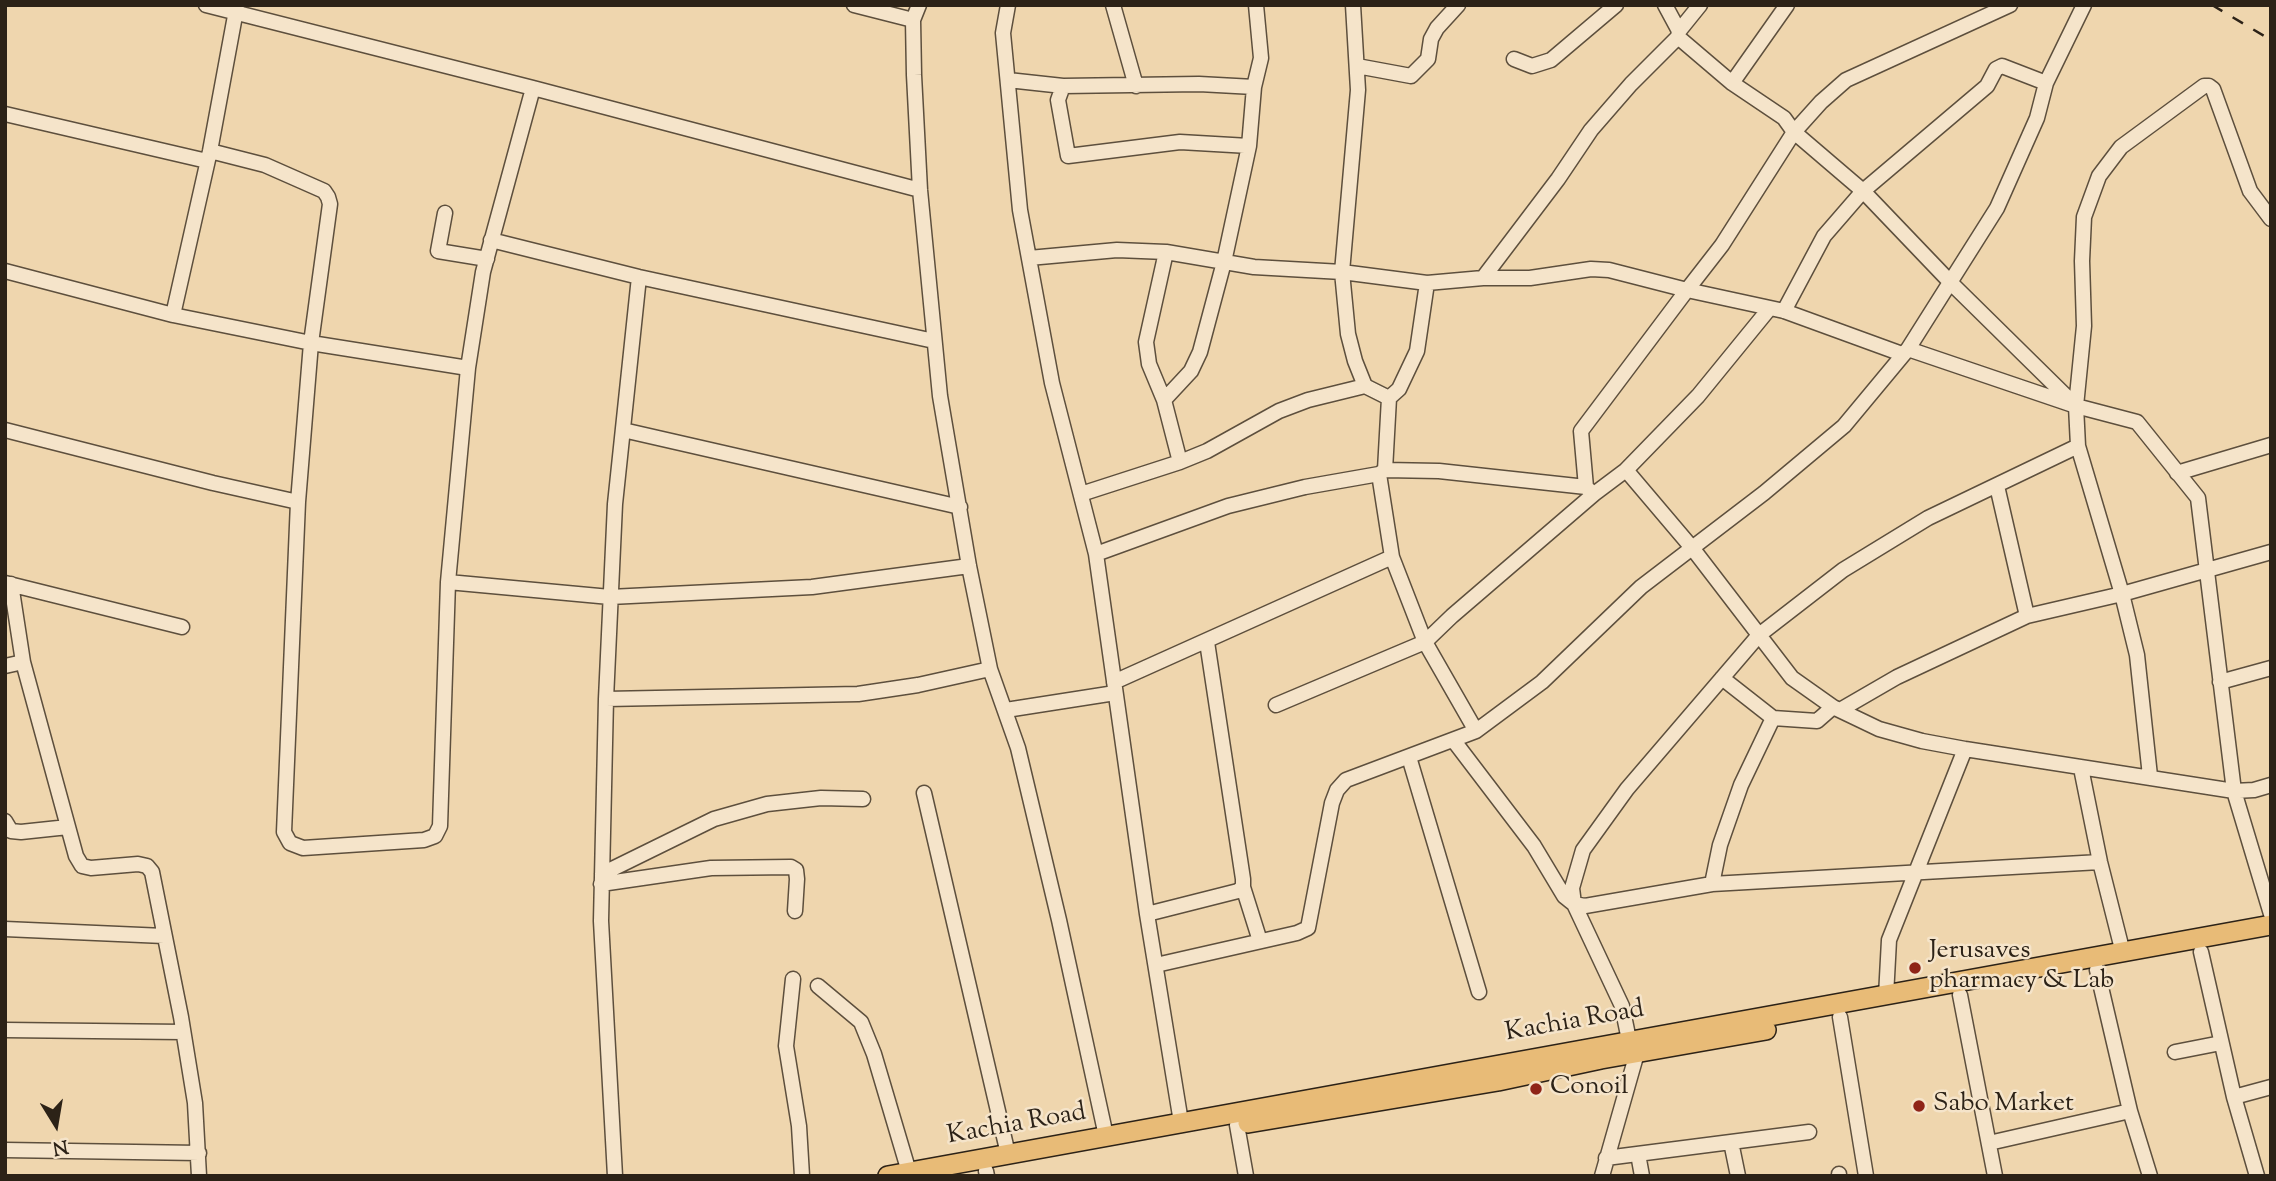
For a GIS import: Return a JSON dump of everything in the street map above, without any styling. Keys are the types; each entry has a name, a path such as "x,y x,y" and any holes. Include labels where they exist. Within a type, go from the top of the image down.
{"highway":[{"name":"Kachia Road","path":"888,1176 1181,1122 1633,1046 2271,925"},
{"name":"Kachia Road","path":"1633,1046 1840,1017 2271,938"},
{"name":"Kachia Road","path":"961,1176 1237,1125 1499,1081 1599,1052"}],"street":[{"path":"206,5 236,9 920,190"},
{"path":"854,5 913,20"},
{"path":"919,5 913,20 920,190 940,396 969,566 990,669 1017,748 1059,920 1105,1136"},
{"path":"1008,5 1003,33 1020,209 1052,383 1096,554 1147,914 1181,1122"},
{"path":"1113,5 1136,86"},
{"path":"1164,400 1191,371 1200,352 1224,262 1248,146 1254,87 1261,58 1256,5"},
{"path":"1353,5 1358,90 1342,272 1348,334 1365,386"},
{"path":"1357,66 1411,76 1428,60 1431,39 1437,28 1458,5"},
{"path":"1514,59 1532,65 1551,60 1616,5"},
{"path":"1665,5 1678,34 1732,83 1784,118 1794,132 1863,191 1952,284 2076,406"},
{"path":"1483,278 1558,179 1591,130 1678,34 1700,5"},
{"path":"1732,83 1787,5"},
{"path":"1590,490 1581,431 1722,245 1794,132 1821,102 1846,80 2010,5"},
{"path":"1156,965 1297,933 1308,928 1332,803 1337,790 1346,780 1476,731 1542,682 1641,587 1764,494 1844,426 1905,351 1952,284 1997,208 2037,118 2046,83 2084,5"},
{"path":"173,315 208,156 236,9"},
{"path":"1784,311 1824,236 1863,191 1987,86 1996,69 2002,66 2046,83"},
{"path":"1008,80 1063,86 1199,84 1254,87"},
{"path":"1063,86 1058,100 1068,156 1180,142 1248,146"},
{"path":"2150,776 2137,656 2122,594 2078,446 2076,406 2084,326 2084,217 2099,176 2120,147 2204,86 2208,86 2213,89 2250,191 2271,219"},
{"path":"5,114 208,156 265,165 324,191 328,197 330,204 311,343 298,502 284,832 290,843 303,848 424,840 435,836 440,826 448,582 468,368 491,240 533,88"},
{"path":"444,213 438,251 487,259"},
{"path":"491,240 639,276 934,341"},
{"path":"1029,258 1117,250 1166,252 1254,267 1342,272 1427,283 1483,278 1530,278 1575,270 1609,270 1784,311 2076,406 2137,422 2199,498 2234,791 2271,914"},
{"path":"1166,252 1146,342 1149,364 1164,400 1180,462"},
{"path":"5,271 173,315 311,343 468,368"},
{"path":"615,1176 601,921 606,699 615,504 639,276"},
{"path":"1427,283 1417,351 1399,389 1389,398 1382,472 1392,557 1425,642 1476,731"},
{"path":"1276,705 1425,642 1590,490 1626,470 1698,396 1769,309"},
{"path":"1081,494 1207,451 1279,411 1308,400 1365,386 1389,398"},
{"path":"5,430 298,502"},
{"path":"622,430 960,507"},
{"path":"2177,473 2271,445"},
{"path":"1602,1176 1633,1046 1622,1006 1574,904 1573,880 1583,850 1627,789 1759,635 1843,570 1928,518 2078,446"},
{"path":"1626,470 1693,549 1792,678 1837,708 1879,729 1965,749 2234,791 2254,790 2271,785"},
{"path":"1096,554 1228,506 1382,472 1439,471 1590,490"},
{"path":"1997,486 2027,616"},
{"path":"1722,678 1773,718 1817,721 1897,677 2027,616 2122,594 2271,552"},
{"path":"1006,710 1114,688 1392,557"},
{"path":"448,582 611,597 812,587 969,566"},
{"path":"182,627 8,584 23,662 76,856 82,866 91,868 138,864 147,866 152,872 195,1103 199,1176"},
{"path":"1207,642 1244,879 1242,887 1260,941"},
{"path":"5,666 23,662"},
{"path":"2220,682 2271,667"},
{"path":"606,699 858,694 918,685 990,669"},
{"path":"1712,884 1720,845 1741,785 1773,718"},
{"path":"1454,741 1534,846 1564,896 1574,904 1585,906 1712,884 2099,862"},
{"path":"1886,996 1889,940 1965,749"},
{"path":"1409,757 1479,992"},
{"path":"2081,768 2099,862 2123,953"},
{"path":"924,793 1008,1154"},
{"path":"602,879 714,818 767,804 821,798 863,799"},
{"path":"5,821 11,831 21,832 68,827"},
{"path":"602,879 711,869 778,865 791,867 796,870 797,879 795,911"},
{"path":"1147,914 1238,891 1242,887"},
{"path":"5,929 164,936"},
{"path":"2201,951 2234,1097 2257,1176"},
{"path":"2097,970 2130,1111 2150,1176"},
{"path":"793,979 786,1046 799,1126 802,1176"},
{"path":"818,986 861,1023 874,1054 909,1172"},
{"path":"1960,995 1995,1176"},
{"path":"1840,1017 1866,1176"},
{"path":"5,1030 183,1032"},
{"path":"2175,1052 2221,1043"},
{"path":"2234,1097 2271,1087"},
{"path":"1989,1143 2130,1111"},
{"path":"1237,1125 1246,1176"},
{"path":"1606,1158 1809,1132"},
{"path":"1731,1142 1738,1176"},
{"path":"5,1150 198,1153"},
{"path":"1639,1154 1643,1176"}],"railway":[{"path":"2212,5 2271,40"}],"place":[{"name":"Jerusaves pharmacy & Lab","path":"1915,968"},
{"name":"Conoil","path":"1536,1089"},
{"name":"Sabo Market","path":"1919,1106"}]}
